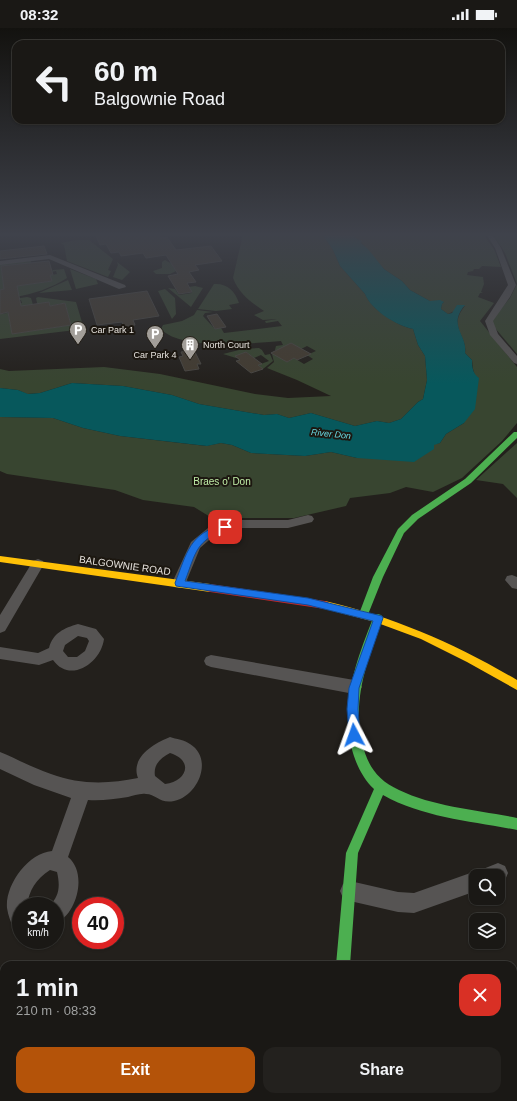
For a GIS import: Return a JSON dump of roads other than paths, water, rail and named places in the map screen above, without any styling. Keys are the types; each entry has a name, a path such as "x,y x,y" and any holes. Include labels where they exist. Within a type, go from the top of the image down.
{"street":[{"path":"115,284 122,287"},
{"path":"512,284 506,297 488,321 494,334 517,361"},
{"path":"364,614 378,576 401,531 415,517 468,481 517,434"},
{"path":"179,583 195,545 212,530 239,524 288,524 308,519"},
{"name":"BALGOWNIE ROAD","path":"0,559 308,602 364,614 442,643 479,661 517,685"},
{"path":"1,624 38,564"},
{"path":"378,618 354,688 354,735 362,766 381,787 407,799 517,824"},
{"path":"0,653 39,659 56,652"},
{"path":"211,661 354,688"},
{"path":"0,760 44,781 82,791 125,789 150,784"},
{"path":"343,961 352,853 381,787"},
{"path":"57,862 82,791"},
{"path":"12,912 9,900 14,881 26,867 34,862 42,860 57,862 67,872 69,886 64,903"},
{"path":"350,892 398,902 414,903 469,883"}],"water":[{"name":"River Don","path":"356,284 405,284 410,290 430,301 440,300 444,302 441,309 448,314 452,313 457,305 465,305 460,312 458,325 464,341 465,353 472,360 473,370 479,378 475,409 464,423 446,434 440,443 434,445 434,449 414,462 357,458 331,452 305,456 251,453 232,445 221,443 207,446 120,436 83,428 53,418 0,417 0,388 18,390 28,394 40,393 72,383 123,386 172,395 199,404 264,415 277,414 289,418 311,413 355,426 377,421 389,423 401,419 423,399 427,380 425,356 418,345 413,329 400,325 385,316 373,306"}],"place":[{"name":"Car Park 1","path":"78,345"},
{"name":"Car Park 4","path":"155,349"},
{"name":"North Court","path":"190,360"}],"park label":[{"name":"Braes o' Don","path":"222,481"}]}
